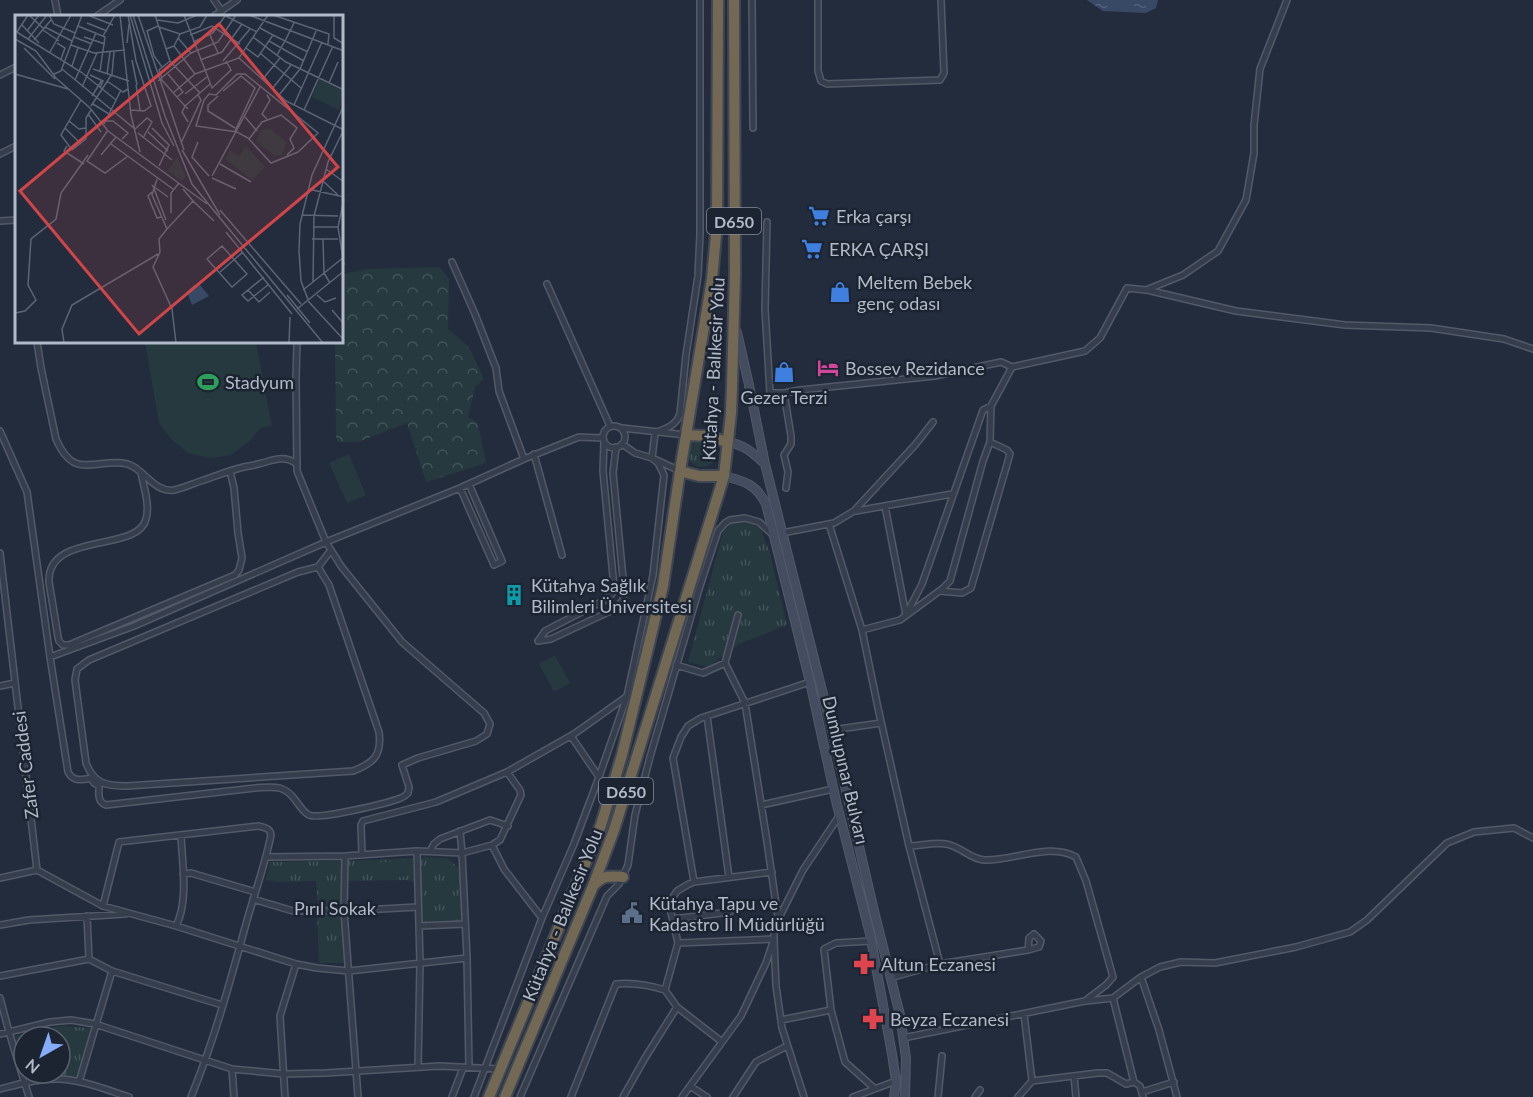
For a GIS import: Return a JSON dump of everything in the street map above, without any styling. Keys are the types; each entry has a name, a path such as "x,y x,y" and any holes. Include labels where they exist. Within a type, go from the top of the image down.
{"highway":[{"name":"Kütahya - Balıkesir Yolu","path":"489,1097 601,825 619,765 663,586 676,469 686,435 712,279 717,224 718,0"},
{"name":"Kütahya - Balıkesir Yolu","path":"505,1097 614,830 724,476 731,413 734,320 734,0"},
{"path":"686,435 707,436 727,442"},
{"path":"676,469 699,476 724,476"},
{"path":"593,886 600,879 623,877"}],"main road":[{"name":"Dumlupınar Bulvarı","path":"734,320 765,464 900,1015 906,1058 905,1097"},
{"path":"727,442 740,444 765,464"},
{"name":"Dumlupınar Bulvarı","path":"724,476 747,483 758,491 766,504 810,682 839,816 871,941 896,1081 894,1097"}],"street":[{"path":"55,0 58,15"},
{"path":"98,15 120,0"},
{"path":"214,0 222,11"},
{"path":"216,15 237,0"},
{"path":"655,433 674,424 680,414 698,276 700,0"},
{"path":"752,0 753,128"},
{"path":"818,0 818,71 821,81 826,84 940,80 944,73 941,0"},
{"path":"1146,290 1183,275 1218,251 1246,200 1254,153 1254,125 1260,69 1287,0"},
{"path":"0,75 15,68"},
{"path":"0,154 15,146"},
{"path":"0,221 15,220"},
{"path":"767,222 765,309 770,393 935,376 1001,362 1012,367 1085,351 1100,338 1127,288 1146,290 1236,311 1345,325 1431,328 1504,339 1533,349"},
{"path":"452,262 496,368 499,391 524,459"},
{"path":"547,284 610,426"},
{"path":"37,344 53,429 61,450 68,459 78,465 128,464 160,487 172,490 230,471 281,458 297,464"},
{"path":"0,431 27,492 50,657 70,776 75,779 91,778 99,786 99,797 102,804 106,805 278,787 290,793 301,809 309,815 316,816 357,810 402,798 408,792 409,787 402,765 476,741 487,734 490,724 484,713 402,642 341,566 326,542 297,471 297,344"},
{"path":"862,630 900,620 950,581 990,442 991,406 1012,367"},
{"path":"784,393 791,436 791,444 784,455 788,472 786,488"},
{"path":"906,615 922,584 983,410 991,406"},
{"path":"855,512 933,422"},
{"path":"620,428 624,434 624,441 619,445 613,473 624,589 622,600 615,609 551,639 538,641 545,631 605,600 612,594 614,587 603,471 605,431 610,426 617,426 655,433 686,435"},
{"path":"474,1097 542,918 574,844 627,696 653,575 664,475 662,469 652,458 655,433"},
{"path":"50,657 134,626 326,542 579,437 604,439 609,446 619,445 676,469"},
{"path":"939,591 962,593 971,588 1010,454 1007,450 990,442"},
{"path":"534,454 562,555"},
{"path":"664,475 676,469"},
{"path":"141,473 147,513 144,525 133,534 73,550 57,560 52,567 49,582 58,638 63,645 69,645 235,575 242,558 230,471"},
{"path":"460,488 494,565 502,561 469,484"},
{"path":"782,532 834,523 855,512 952,494"},
{"path":"885,506 906,615"},
{"path":"520,1097 607,896 619,884 628,865 635,815 676,665 718,531 730,520 745,518 759,522 774,536"},
{"path":"829,524 862,630 909,846 940,964"},
{"path":"318,567 329,585 379,732 380,744 373,760 366,766 353,771 126,786 109,786 97,780 86,763 75,680 77,669 89,660 298,572 318,567 331,550"},
{"name":"Zafer Caddesi","path":"0,553 3,604 37,870"},
{"path":"738,615 725,663 744,703 778,918"},
{"path":"676,665 702,673 725,663"},
{"path":"694,882 674,758 681,737 688,726 701,718 810,682"},
{"path":"0,686 15,684"},
{"path":"362,855 361,825 363,821 436,802 507,772 571,736 627,696"},
{"path":"707,716 729,877"},
{"path":"832,730 881,723"},
{"path":"571,736 599,777"},
{"path":"267,857 345,856 417,851 462,853 492,845 500,840 521,795 507,772"},
{"path":"761,805 833,789"},
{"path":"804,1097 780,1020 774,928 803,870 839,816"},
{"path":"430,851 440,839 490,820 508,826"},
{"path":"104,906 119,842 259,826 268,828 272,835 206,1061 191,1097"},
{"path":"903,1038 1085,1001 1113,998 1141,977 1160,967 1181,962 1215,963 1296,947 1350,932 1367,920 1447,843 1474,832 1514,828 1533,838"},
{"path":"452,1097 466,1067 466,958 460,831"},
{"path":"176,926 182,909 181,834"},
{"path":"909,846 946,844 984,860 1058,850 1076,857 1086,881 1113,977 1085,1001"},
{"path":"492,845 504,869 542,918"},
{"path":"417,851 420,963 418,1067"},
{"path":"345,856 344,911 358,1097"},
{"path":"0,878 37,870 104,906 296,964 317,968 349,971 466,958"},
{"path":"665,990 678,943 670,908 671,900 677,891 694,882 772,872"},
{"path":"183,874 191,873 255,892"},
{"name":"Pırıl Sokak","path":"253,899 293,911 418,907"},
{"path":"673,919 730,912"},
{"path":"0,925 29,920 130,914"},
{"path":"87,916 90,959"},
{"path":"419,926 465,924"},
{"path":"678,943 774,939"},
{"path":"682,1097 741,1016 766,963 774,939"},
{"path":"871,941 836,943 824,949 831,1010 845,1062 874,1088"},
{"path":"890,978 940,964 1028,950"},
{"path":"0,976 90,959 112,971 222,1005"},
{"path":"285,1097 280,1016 296,964"},
{"path":"79,1082 112,971"},
{"path":"1141,977 1178,1097"},
{"path":"571,1097 616,984 647,985 665,990 677,1007 722,1042"},
{"path":"0,998 12,1042"},
{"path":"1113,998 1134,1082 1140,1086 1142,1094 1174,1082"},
{"path":"623,1097 677,1007"},
{"path":"780,1020 831,1010"},
{"path":"1023,1014 1032,1081"},
{"path":"0,1034 50,1022 71,1020 95,1024 232,1069 284,1074 439,1066 501,1069"},
{"path":"733,1097 756,1062 787,1046"},
{"path":"938,1097 942,1056"},
{"path":"477,1068 480,1083"},
{"path":"232,1069 234,1097"},
{"path":"1018,1097 1032,1081 1107,1073 1126,1084 1134,1082"},
{"path":"1074,1076 1076,1097"},
{"path":"72,1080 129,1097"},
{"path":"853,1097 896,1081"},
{"path":"0,1089 16,1085"},
{"path":"690,1086 707,1097"},
{"path":"975,1097 980,1090"}],"green space":[{"path":"440,267 449,279 448,329 469,347 484,379 475,387 468,417 478,423 486,463 426,482 407,423 358,442 337,442 335,344 344,344 344,274 368,269"},
{"name":"Stadyum","path":"145,344 256,344 272,426 260,428 251,440 231,455 209,458 188,453 172,440 159,423"},
{"path":"702,439 712,443 716,453 712,463 702,467 692,463 688,453 692,443"},
{"path":"349,454 366,495 347,503 329,463"},
{"path":"746,521 760,527 770,553 787,625 739,644 708,667 688,662 723,532 733,523"},
{"path":"555,655 570,683 554,692 539,664"},
{"path":"424,857 447,858 460,869 462,921 422,923 420,861"},
{"path":"413,858 414,882 406,880 347,881 347,861"},
{"path":"342,861 342,908 318,907 316,881 266,880 270,862"},
{"path":"381,862 406,862 406,877 381,877"},
{"path":"317,914 342,914 345,963 319,963"},
{"path":"72,1027 88,1028 91,1031 77,1077 72,1077"}],"water":[{"path":"1087,0 1158,0 1156,8 1146,13 1103,11"}],"place":[{"name":"Erka çarşı","path":"819,216"},
{"name":"ERKA ÇARŞI","path":"812,249"},
{"name":"Meltem Bebek genç odası","path":"840,292"},
{"name":"Bossev Rezidance","path":"828,368"},
{"name":"Gezer Terzi","path":"784,372"},
{"name":"Stadyum","path":"208,382"},
{"name":"Kütahya Sağlık Bilimleri Üniversitesi","path":"514,595"},
{"name":"Kütahya Tapu ve Kadastro İl Müdürlüğü","path":"632,913"},
{"name":"Altun Eczanesi","path":"864,964"},
{"name":"Beyza Eczanesi","path":"873,1019"}]}
